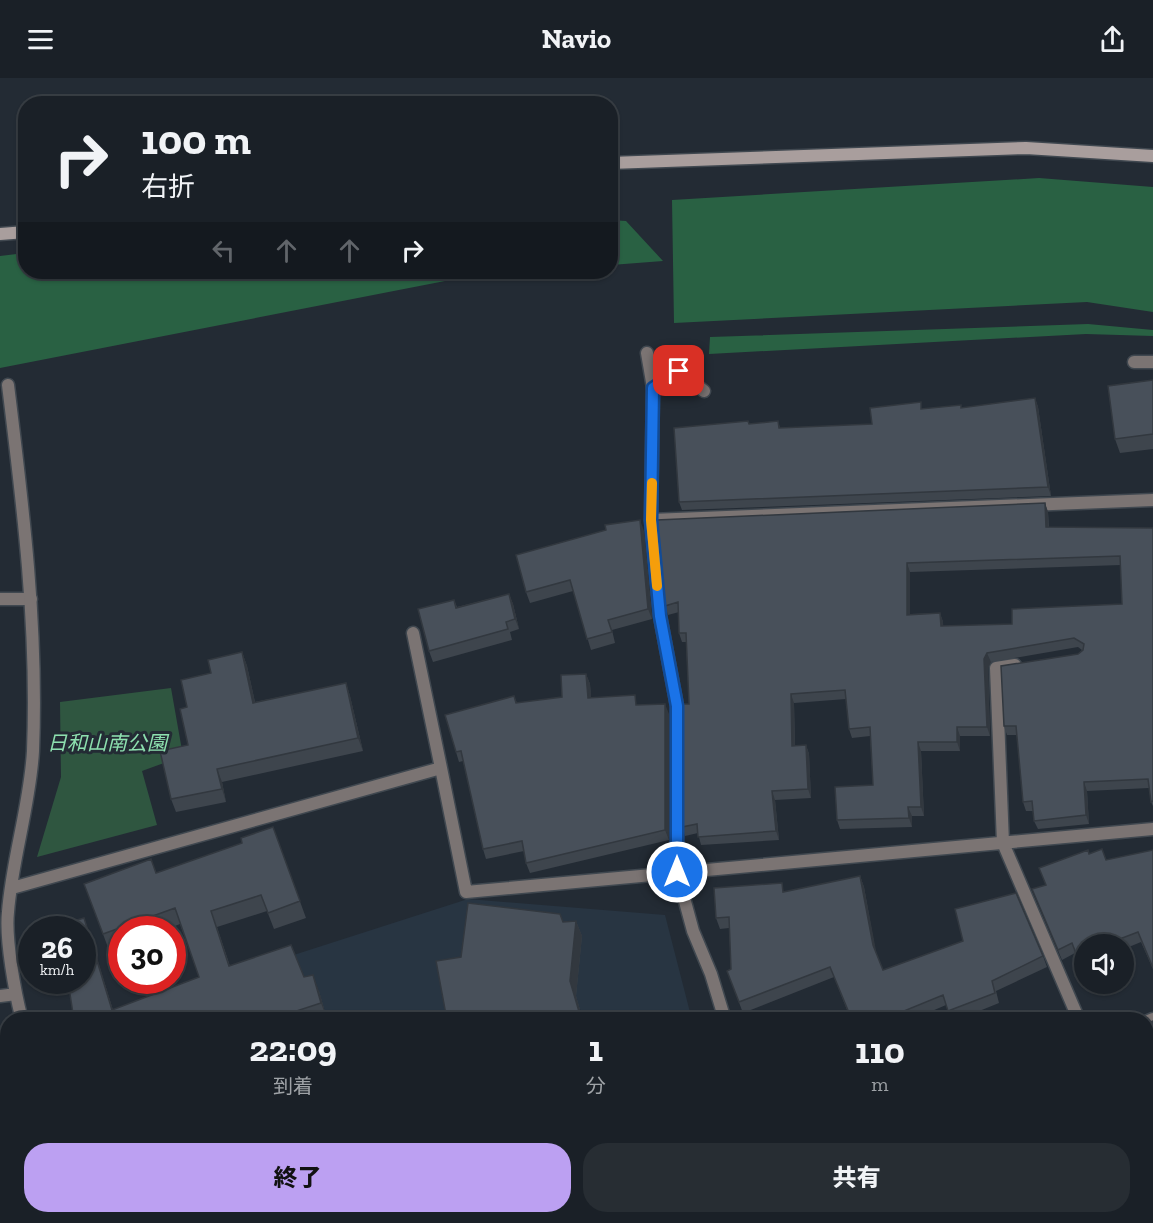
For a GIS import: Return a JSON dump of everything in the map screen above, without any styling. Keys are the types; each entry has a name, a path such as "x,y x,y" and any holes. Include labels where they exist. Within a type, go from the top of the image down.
{"street":[{"path":"618,163 1026,148 1153,156"},
{"path":"0,234 18,233"},
{"path":"647,353 653,388 651,520 660,616 677,706 677,872 693,931 711,974 723,1012"},
{"path":"1134,362 1153,362"},
{"path":"653,388 679,371 704,391"},
{"path":"8,385 27,534 31,599 33,753 7,914 20,1012"},
{"path":"651,520 1153,500"},
{"path":"0,599 31,599"},
{"path":"413,633 466,892 1153,829"},
{"path":"1031,662 996,668 1003,843 1077,1012"},
{"path":"12,888 441,768"},
{"path":"0,996 16,994"}],"shaded area":[{"path":"468,899 665,915 690,1012 117,1012 173,994 186,994 186,990"}],"green space":[{"path":"1039,178 1153,187 1153,312 1087,302 674,323 672,200"},
{"path":"618,220 626,221 663,261 618,264"},
{"path":"18,254 18,279 465,279 0,368 0,256"},
{"path":"1088,324 1153,330 1153,336 1086,334 709,354 710,337"},
{"name":"日和山南公園","path":"171,688 183,756 142,771 157,825 37,857 61,777 60,702"}],"building":[{"path":"1153,380 1153,434 1115,439 1108,386"},
{"path":"1035,398 1048,487 679,502 674,428 748,421 749,424 778,421 779,428 872,424 870,408 921,402 921,409 961,405 961,408"},
{"path":"1045,503 1046,527 1153,528 1153,801 1151,802 1148,779 1084,782 1086,815 1034,821 1032,801 1023,802 1016,726 1004,726 1001,666 1078,654 1083,650 1084,644 1074,638 987,653 984,659 987,727 957,727 957,742 918,742 921,807 908,807 909,818 837,820 835,787 873,785 870,727 849,729 845,690 791,694 792,746 806,745 808,789 772,791 776,831 698,837 697,824 682,827 682,704 689,704 686,633 679,633 678,602 665,606 657,520","holes":["1120,556 1122,604 1012,609 1012,624 941,626 940,613 907,615 907,563"]},
{"path":"640,520 648,609 608,620 612,632 587,639 570,580 526,592 516,555 606,530 605,525"},
{"path":"509,594 515,619 506,622 508,629 429,651 418,609 454,600 456,608"},
{"path":"242,652 253,703 346,683 358,738 217,769 222,789 171,799 160,751 188,745 180,709 187,707 181,680 211,673 208,660"},
{"path":"586,674 588,698 635,695 636,705 665,704 665,830 526,863 522,841 483,849 461,751 456,752 445,715 514,696 516,703 562,697 561,675"},
{"path":"273,827 300,901 268,913 261,895 211,911 229,966 291,945 304,977 313,975 321,1003 293,1012 73,1012 70,994 96,994 96,957 112,1010 154,994 186,994 186,982 199,977 186,940 186,916 178,916 175,908 153,916 108,916 108,932 103,934 84,884 151,859 156,873 242,843 241,838"},
{"path":"1102,849 1106,860 1153,850 1153,968 1138,932 1133,934 1074,934 1074,948 1072,943 1058,950 1032,889 1046,885 1039,868 1088,850 1089,854"},
{"path":"860,876 873,945 883,970 963,941 955,909 1016,893 1043,956 992,981 995,993 948,1011 943,995 902,1012 849,1012 830,967 739,1002 727,971 731,969 729,917 716,918 714,888 782,883 783,892"},
{"path":"468,903 560,914 563,922 576,921 570,981 579,1012 446,1012 436,961 461,957"}],"slow traffic":[{"path":"652,483 651,520 657,586"}],"route":[{"path":"677,872 677,706 660,616 651,520 653,388 679,371"}]}
